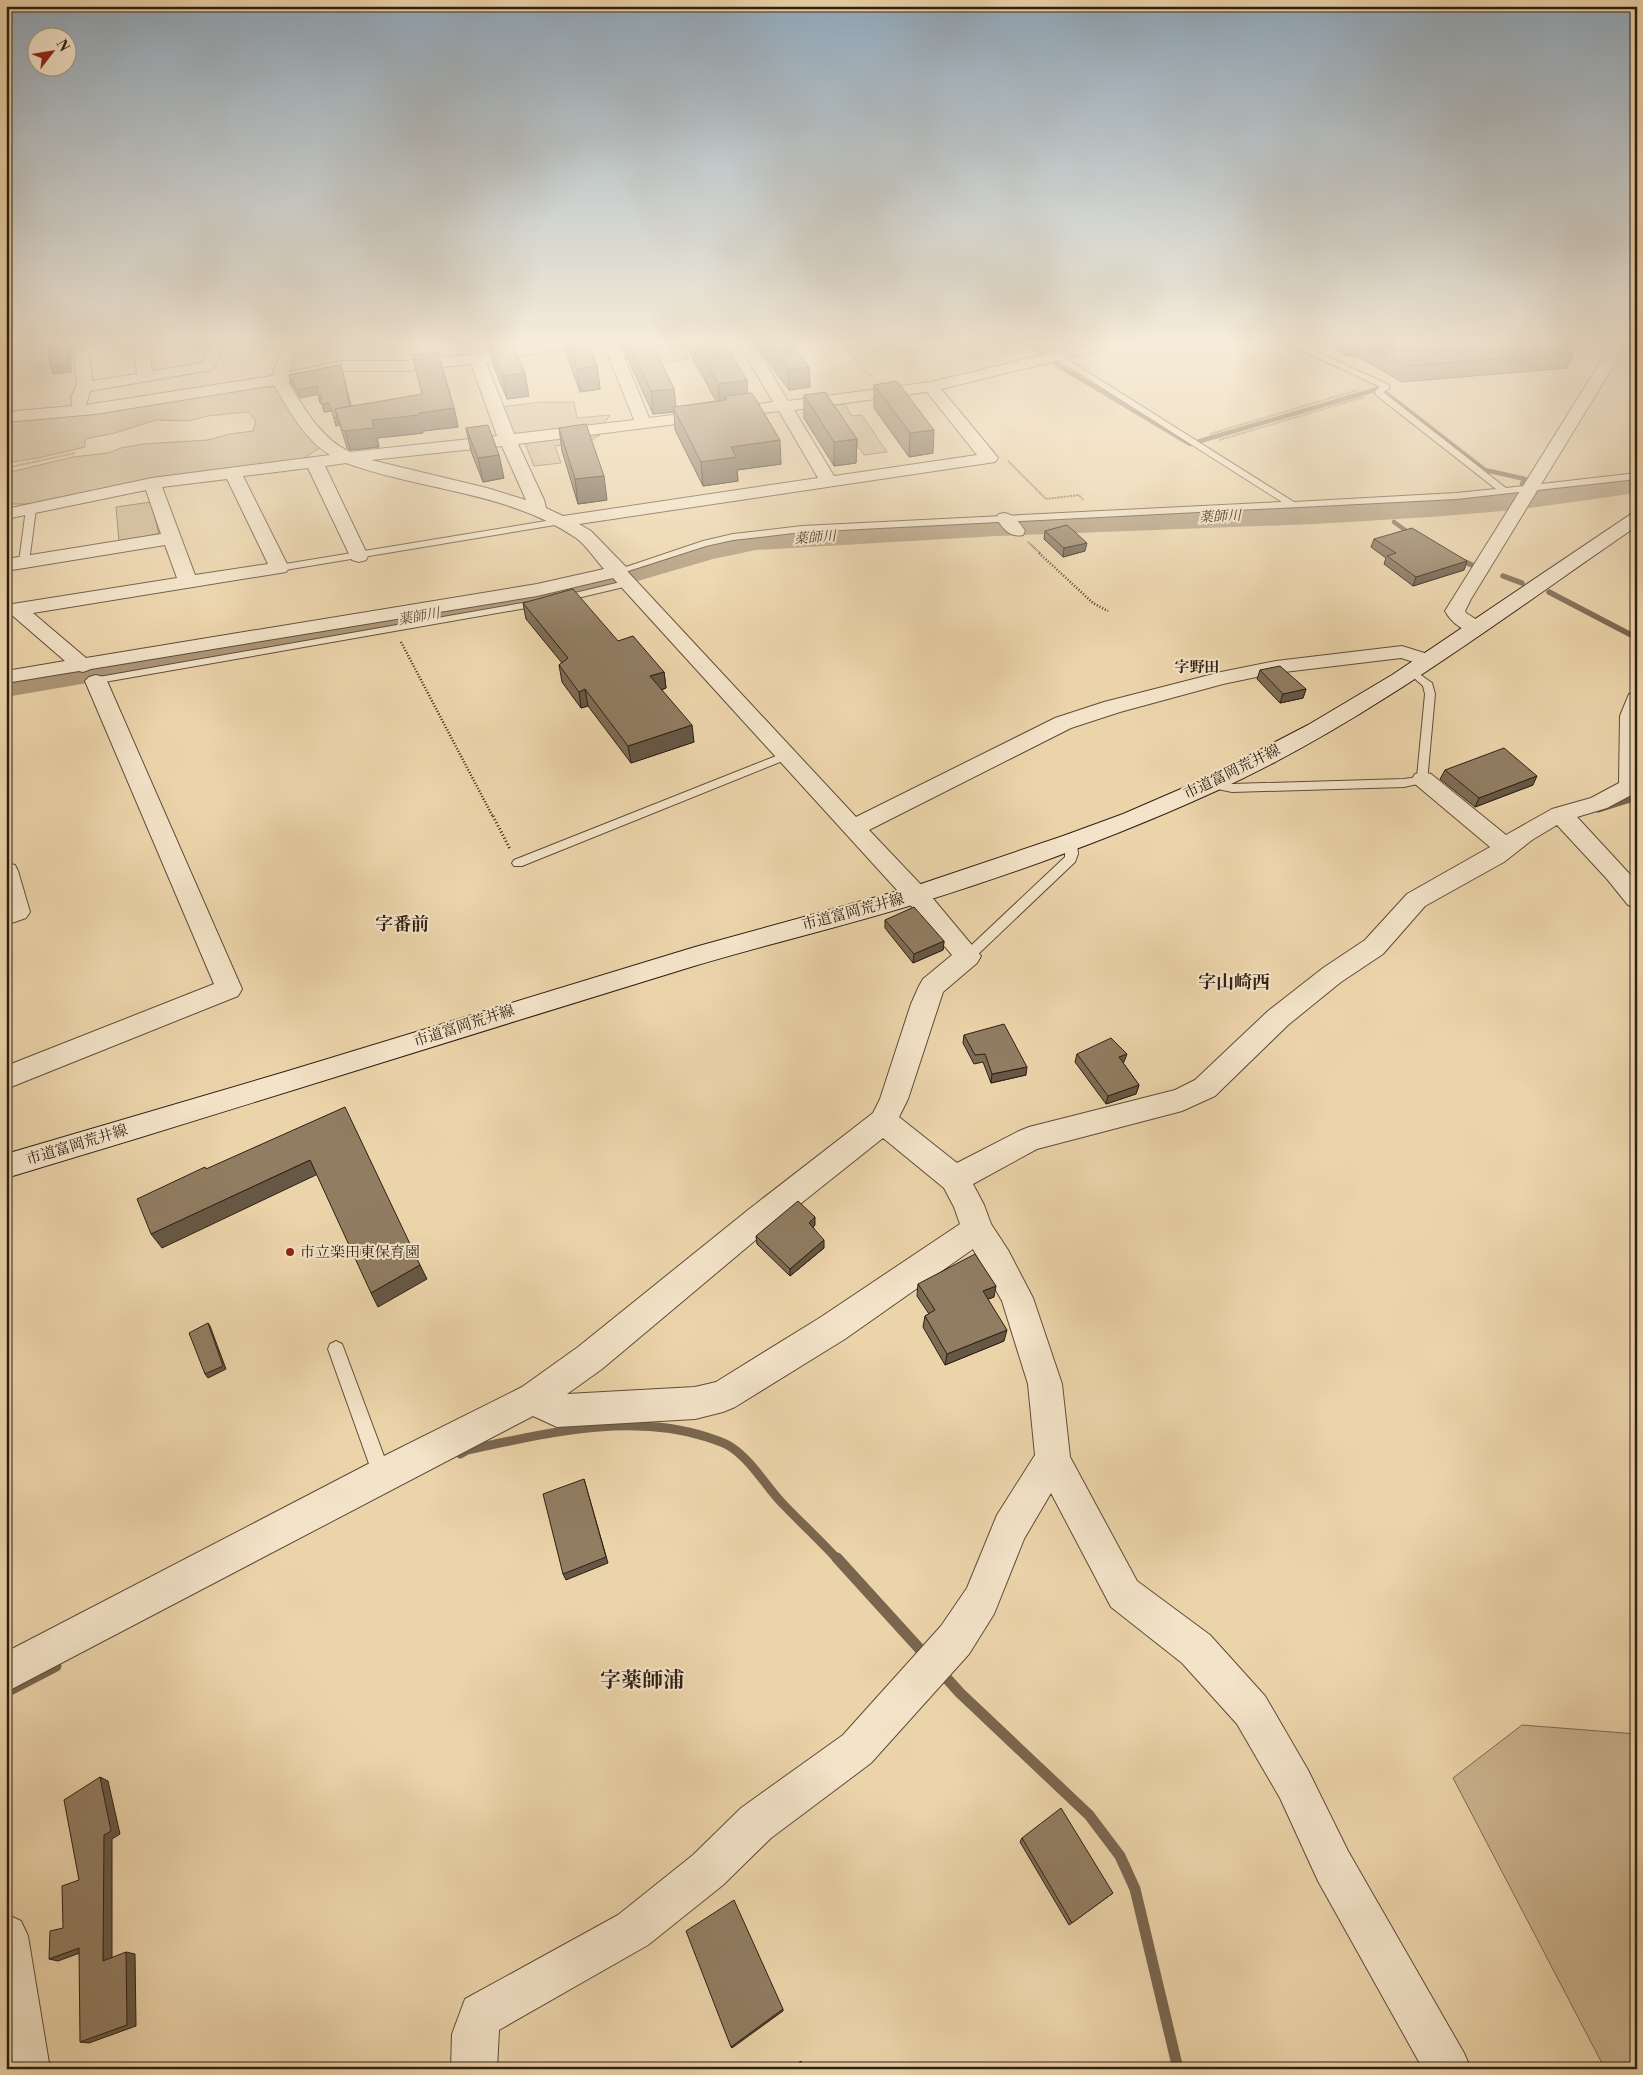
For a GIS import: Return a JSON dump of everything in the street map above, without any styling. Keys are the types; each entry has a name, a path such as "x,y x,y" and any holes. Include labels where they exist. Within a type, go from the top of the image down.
{"street":[{"path":"6,1673 382,1475 534,1398 590,1358 759,1219 883,1122 894,1099 924,1004 932,986 968,956 916,895 852,828 584,534 564,521 479,490 372,466 334,450 321,439"},
{"path":"15,511 152,483 507,439 535,500 537,510"},
{"path":"804,439 830,481"},
{"path":"564,521 989,458 974,439"},
{"path":"1475,627 1458,617 1455,611 1562,439"},
{"path":"314,462 359,556"},
{"path":"12,610 279,568 233,473"},
{"path":"152,483 188,582"},
{"name":"市道富岡荒井線","path":"6,1166 278,1085 695,956 916,895 1071,842 1131,819 1212,784 1316,730 1419,666 1637,518"},
{"path":"15,564 172,538"},
{"path":"6,695 90,676 391,622 546,588 624,577"},
{"path":"6,1078 229,989 90,676 12,610"},
{"path":"852,828 1063,723 1112,707 1221,678 1276,667 1402,652 1419,666"},
{"path":"6,678 90,676"},
{"path":"956,1180 1029,1139 1182,1100 1205,1088 1278,1018 1332,975 1374,947 1416,900 1495,856 1524,834 1560,814 1599,802 1629,787 1631,780 1631,716 1637,699"},
{"path":"1423,779 1505,847"},
{"path":"1560,814 1616,873 1637,899"},
{"path":"6,870 17,912 6,916"},
{"path":"883,1122 956,1180 969,1205 977,1229 997,1260 1017,1298 1045,1384 1052,1460 1124,1594 1196,1648 1251,1710 1294,1784 1333,1866 1448,2069"},
{"path":"534,1398 557,1411 695,1403 723,1396 833,1328 977,1229"},
{"path":"474,2069 475,2034 481,2015 633,1930 708,1870 756,1824 857,1749 955,1640 981,1601 1010,1528 1052,1460"},
{"path":"6,1936 27,2069"}],"lane":[{"path":"1189,439 1293,505"},
{"path":"1438,439 1503,490"},
{"path":"624,577 703,544 767,532 855,525 1011,525 1098,514 1456,496 1637,476"},
{"path":"15,511 15,564"},
{"path":"279,568 564,521"},
{"path":"1212,784 1232,788 1404,783 1423,779 1430,694 1419,666"},
{"path":"518,863 786,756"},
{"path":"968,956 1071,859 1071,842"},
{"path":"336,1349 382,1475"}],"path":[{"path":"1194,442 1204,439"},
{"path":"1194,442 1206,439"},
{"path":"6,468 75,453"},
{"path":"987,455 1004,456 1046,499 1078,495 1098,514"},
{"path":"1011,525 1093,603 1108,611"},
{"path":"391,622 518,863"}],"shaded area":[{"path":"6,439 86,439 85,447 6,463"},
{"path":"315,439 321,447 301,460 41,504 6,504 6,473 73,457 108,453 121,448 143,444 208,440"},
{"path":"543,439 594,439 555,446 561,463 534,466 524,441"},
{"path":"853,439 878,439 887,452 864,455"},
{"path":"151,502 159,534 119,541 116,507"},
{"path":"1522,1725 1637,1734 1637,2069 1605,2069 1453,1778"}],"building":[{"path":"470,439 493,439 499,455 478,458"},
{"path":"562,439 591,439 604,476 575,479"},
{"path":"689,439 780,440 731,447 736,457 701,462"},
{"path":"832,439 857,439 834,442"},
{"path":"1067,525 1087,543 1064,548 1045,531"},
{"path":"1412,528 1467,561 1416,577 1387,556 1396,553 1374,539"},
{"path":"573,589 618,641 633,636 664,672 650,676 692,725 628,746 585,689 579,692 559,665 568,658 523,603"},
{"path":"1280,666 1306,689 1283,694 1260,670"},
{"path":"1504,748 1537,776 1479,798 1445,770"},
{"path":"914,907 944,941 914,954 885,920"},
{"path":"1004,1024 1027,1067 992,1074 985,1054 975,1055 964,1035"},
{"path":"1111,1038 1127,1054 1119,1057 1139,1085 1108,1096 1077,1054"},
{"path":"345,1107 420,1265 371,1293 310,1160 151,1234 137,1199 205,1167 206,1169"},
{"path":"798,1201 815,1217 809,1223 824,1240 790,1269 756,1236"},
{"path":"975,1254 996,1286 983,1291 1007,1330 947,1354 925,1316 935,1310 918,1284"},
{"path":"208,1323 223,1366 205,1374 189,1333"},
{"path":"584,1479 606,1557 563,1574 543,1494"},
{"path":"100,1777 111,1831 104,1835 103,1961 126,1952 127,2025 80,2042 79,1948 49,1959 50,1931 63,1928 62,1886 79,1880 64,1800"},
{"path":"1061,1808 1113,1893 1072,1923 1022,1838"},
{"path":"734,1900 783,2009 731,2047 686,1931"},
{"path":"801,2061 804,2069 790,2069"}],"waterway":[{"path":"1181,439 1190,444 1208,439"},
{"path":"1445,439 1485,470 1525,479 1522,484"},
{"name":"薬師川","path":"6,687 576,590 706,552 756,541 996,527 1315,515 1430,508 1515,501 1637,485"},
{"path":"1394,522 1412,535"},
{"path":"1458,559 1472,565"},
{"path":"1503,576 1522,583"},
{"path":"1549,592 1637,638"},
{"path":"1598,810 1630,800 1637,792"},
{"path":"460,1454 467,1450 556,1432 587,1428 648,1426 678,1430 707,1437 722,1442 739,1453 782,1503 838,1560"},
{"path":"837,1558 927,1657"},
{"path":"6,1692 56,1666"},
{"path":"941,1672 960,1693 1089,1815 1120,1856 1135,1889 1178,2069"}],"place":[{"name":"市立楽田東保育園","path":"290,1252"}],"district":[{"name":"字野田","path":"1197,667"},
{"name":"字番前","path":"402,924"},
{"name":"字山崎西","path":"1234,982"},
{"name":"字薬師浦","path":"642,1681"}]}
